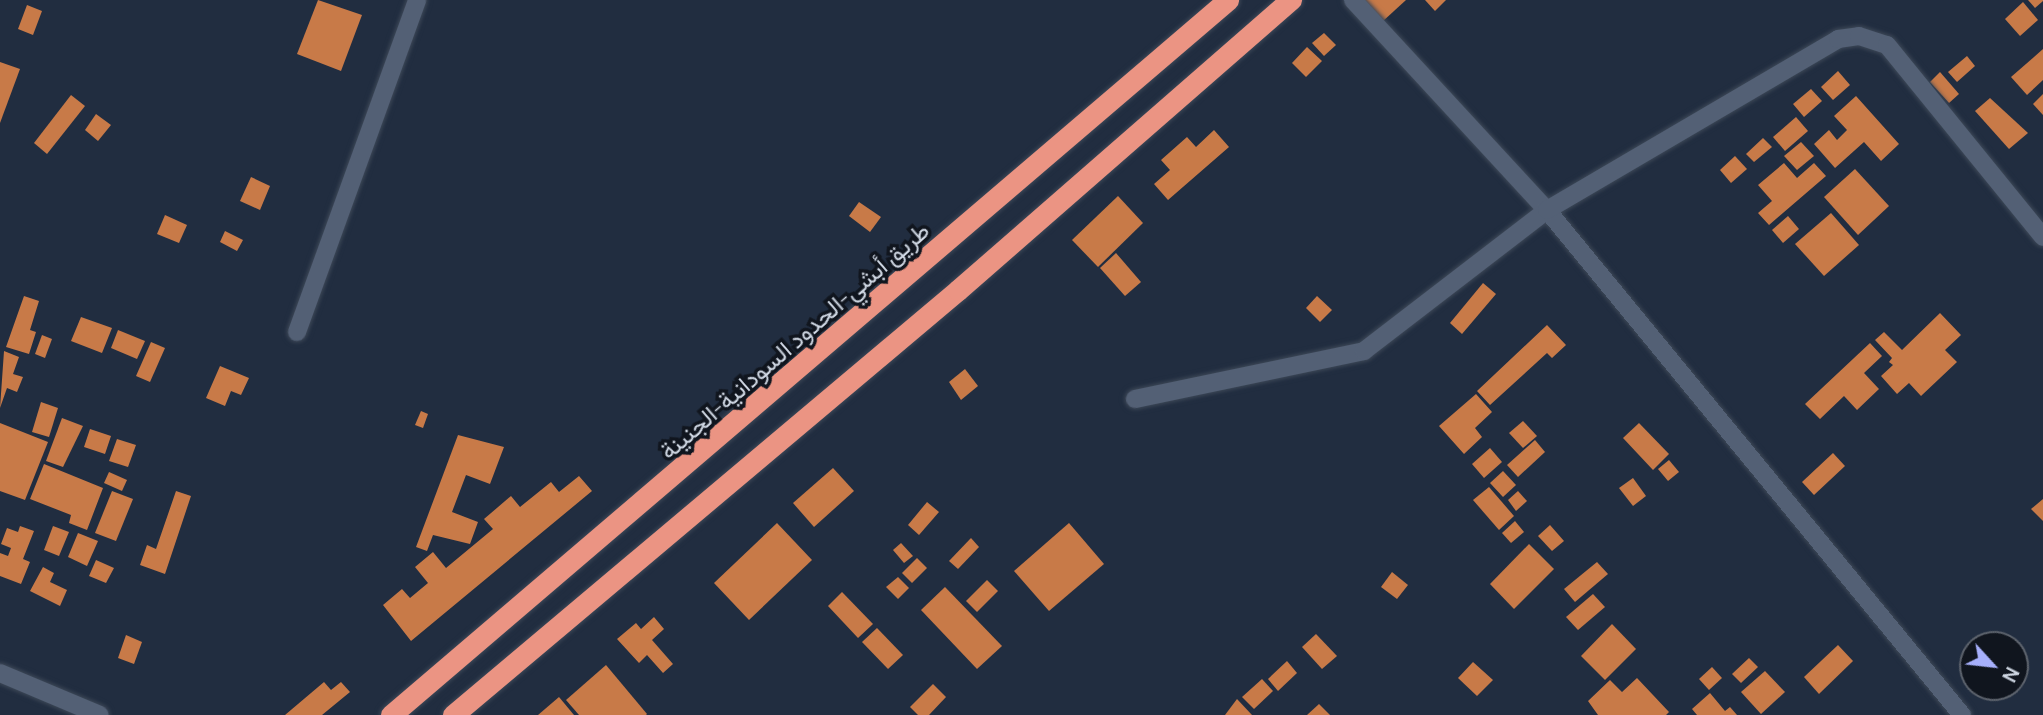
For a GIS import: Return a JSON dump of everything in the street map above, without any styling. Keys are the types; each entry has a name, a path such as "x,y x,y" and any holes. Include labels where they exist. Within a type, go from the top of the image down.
{"highway":[{"name":"طريق أبشي-الحدود السودانية-الجنينة","path":"391,715 1228,0"},
{"path":"453,715 958,290 1292,0"}],"street":[{"path":"297,332 416,0"},
{"path":"1353,0 1547,210 1962,715"},
{"path":"1135,399 1364,351 1547,210 1838,39 1859,36 1887,46 2043,237"},
{"path":"0,673 100,715"}],"building":[{"path":"318,0 362,15 341,71 297,54"},
{"path":"1362,0 1406,0 1382,22"},
{"path":"1425,0 1446,0 1435,11"},
{"path":"2028,0 2043,0 2043,1 2035,8"},
{"path":"2023,2 2038,20 2020,36 2005,19"},
{"path":"27,5 42,11 33,35 18,29"},
{"path":"1324,33 1336,45 1324,56 1312,43"},
{"path":"1307,47 1322,61 1306,77 1292,63"},
{"path":"2043,49 2043,80 2027,95 2011,77"},
{"path":"1967,56 1975,66 1957,82 1948,72"},
{"path":"0,62 20,69 0,123"},
{"path":"1838,71 1850,85 1833,100 1821,87"},
{"path":"1940,72 1959,94 1949,103 1930,82"},
{"path":"1811,89 1822,101 1804,117 1793,104"},
{"path":"2043,94 2043,115 2033,104"},
{"path":"71,95 85,106 47,154 34,143"},
{"path":"1856,96 1899,144 1881,161 1864,142 1835,168 1814,144 1829,130 1837,140 1847,130 1834,116"},
{"path":"1990,98 2028,133 2009,149 1975,111"},
{"path":"96,114 111,125 98,141 85,130"},
{"path":"1796,117 1808,131 1785,151 1773,137"},
{"path":"1214,130 1229,147 1168,200 1154,184 1170,170 1161,160 1187,137 1196,147"},
{"path":"1763,138 1772,147 1754,162 1746,154"},
{"path":"1801,142 1814,156 1797,170 1784,156"},
{"path":"1735,156 1747,169 1731,183 1720,170"},
{"path":"1784,163 1797,178 1814,163 1826,176 1769,225 1758,213 1772,201 1758,185"},
{"path":"1855,169 1889,206 1858,235 1824,197"},
{"path":"251,177 270,186 260,210 240,201"},
{"path":"1118,196 1143,223 1098,267 1072,240"},
{"path":"859,202 881,217 870,232 849,216"},
{"path":"1831,213 1859,245 1824,276 1795,244"},
{"path":"165,215 187,225 179,243 157,234"},
{"path":"1788,216 1799,229 1783,243 1772,230"},
{"path":"225,231 243,240 237,251 220,242"},
{"path":"1116,253 1141,282 1125,296 1100,268"},
{"path":"1483,283 1496,294 1462,334 1450,323"},
{"path":"24,296 39,301 30,330 36,332 29,354 6,347"},
{"path":"1317,296 1332,310 1320,322 1306,308"},
{"path":"1940,313 1961,335 1945,350 1957,362 1921,396 1909,383 1897,394 1881,376 1893,365 1889,362 1892,358 1875,340 1884,332 1902,350"},
{"path":"81,317 112,328 102,353 71,341"},
{"path":"1547,325 1566,345 1552,358 1547,353 1490,405 1477,391"},
{"path":"118,330 145,341 137,359 111,348"},
{"path":"42,335 52,339 45,358 35,354"},
{"path":"151,342 165,348 150,382 136,376"},
{"path":"1870,343 1882,356 1864,373 1879,389 1857,410 1844,396 1820,419 1805,404"},
{"path":"4,351 19,357 13,374 23,377 17,392 7,388 0,408"},
{"path":"220,366 249,378 241,395 231,391 225,406 206,398"},
{"path":"965,369 978,386 961,400 949,382"},
{"path":"1476,394 1492,412 1475,428 1482,437 1464,454 1439,426"},
{"path":"41,402 58,408 49,437 32,432"},
{"path":"421,411 428,414 423,428 415,425"},
{"path":"62,418 83,426 63,467 46,461"},
{"path":"1523,421 1537,436 1523,448 1509,433"},
{"path":"0,423 48,442 25,500 0,491"},
{"path":"1639,423 1669,454 1653,470 1623,438"},
{"path":"90,429 111,436 105,454 84,447"},
{"path":"458,435 504,447 490,484 466,475 452,512 478,522 470,544 433,535 427,551 416,547"},
{"path":"117,439 136,445 128,467 109,461"},
{"path":"1535,440 1545,452 1518,477 1507,465"},
{"path":"1490,448 1502,462 1484,478 1472,464"},
{"path":"1833,453 1845,466 1814,495 1802,482"},
{"path":"1669,460 1679,472 1668,481 1658,469"},
{"path":"44,464 103,488 87,530 69,523 71,515 30,499"},
{"path":"833,468 854,491 814,527 793,503"},
{"path":"1503,471 1516,485 1503,497 1490,483"},
{"path":"109,472 127,480 122,491 104,483"},
{"path":"579,476 592,491 411,641 383,605 402,589 410,598 428,583 415,567 433,552 446,568 493,529 484,519 511,496 520,507 551,482 559,492"},
{"path":"1633,478 1646,496 1633,506 1619,488"},
{"path":"1489,487 1514,516 1499,530 1473,500"},
{"path":"112,491 133,499 116,541 95,533"},
{"path":"176,491 191,496 165,574 140,565 147,545 156,549"},
{"path":"1518,491 1527,501 1516,511 1508,500"},
{"path":"2043,499 2043,521 2031,509"},
{"path":"927,502 939,512 919,535 908,525"},
{"path":"1515,521 1524,532 1511,543 1502,533"},
{"path":"777,523 812,560 749,620 714,583"},
{"path":"1069,523 1104,564 1049,611 1014,571"},
{"path":"1550,525 1564,541 1552,551 1538,536"},
{"path":"20,526 34,531 23,559 30,562 21,584 0,576 0,553 8,556 11,548 1,544 7,528 18,532"},
{"path":"53,526 69,532 59,556 44,550"},
{"path":"78,533 98,541 87,566 68,557"},
{"path":"971,538 979,547 958,569 949,561"},
{"path":"901,543 913,556 904,563 893,550"},
{"path":"1529,544 1554,569 1514,609 1490,584"},
{"path":"917,558 927,568 912,583 902,573"},
{"path":"96,560 114,568 106,583 89,576"},
{"path":"1597,562 1608,574 1575,602 1564,589"},
{"path":"43,567 54,573 50,582 67,590 60,606 30,591"},
{"path":"1392,572 1408,585 1397,599 1381,587"},
{"path":"898,577 909,588 898,599 886,587"},
{"path":"987,580 998,591 977,612 966,601"},
{"path":"945,587 1002,646 977,669 921,610"},
{"path":"842,592 873,624 858,638 828,606"},
{"path":"1593,594 1605,607 1578,630 1566,617"},
{"path":"654,617 664,629 652,640 673,664 663,673 647,655 639,663 617,639 636,623 641,629"},
{"path":"1612,624 1636,649 1605,680 1581,656"},
{"path":"877,628 903,655 888,669 862,642"},
{"path":"1316,634 1337,656 1322,669 1302,647"},
{"path":"126,635 142,642 134,664 118,658"},
{"path":"1838,645 1853,661 1819,694 1804,677"},
{"path":"1749,658 1758,667 1741,683 1732,674"},
{"path":"1287,661 1297,673 1278,691 1268,679"},
{"path":"1473,662 1493,680 1477,696 1458,678"},
{"path":"606,665 646,715 579,715 566,700"},
{"path":"1712,667 1722,678 1709,690 1699,679"},
{"path":"1765,671 1785,692 1761,714 1741,692"},
{"path":"1637,678 1669,712 1666,715 1598,715 1588,701 1610,680 1622,692"},
{"path":"1262,679 1273,691 1254,709 1242,697"},
{"path":"324,682 331,690 341,682 350,692 322,715 285,715"},
{"path":"933,684 946,697 929,715 918,715 910,707"},
{"path":"1710,693 1725,711 1730,707 1737,715 1697,715 1692,709"},
{"path":"559,697 574,715 538,715"},
{"path":"1237,699 1252,715 1225,715"},
{"path":"1319,704 1330,715 1307,715"}]}
